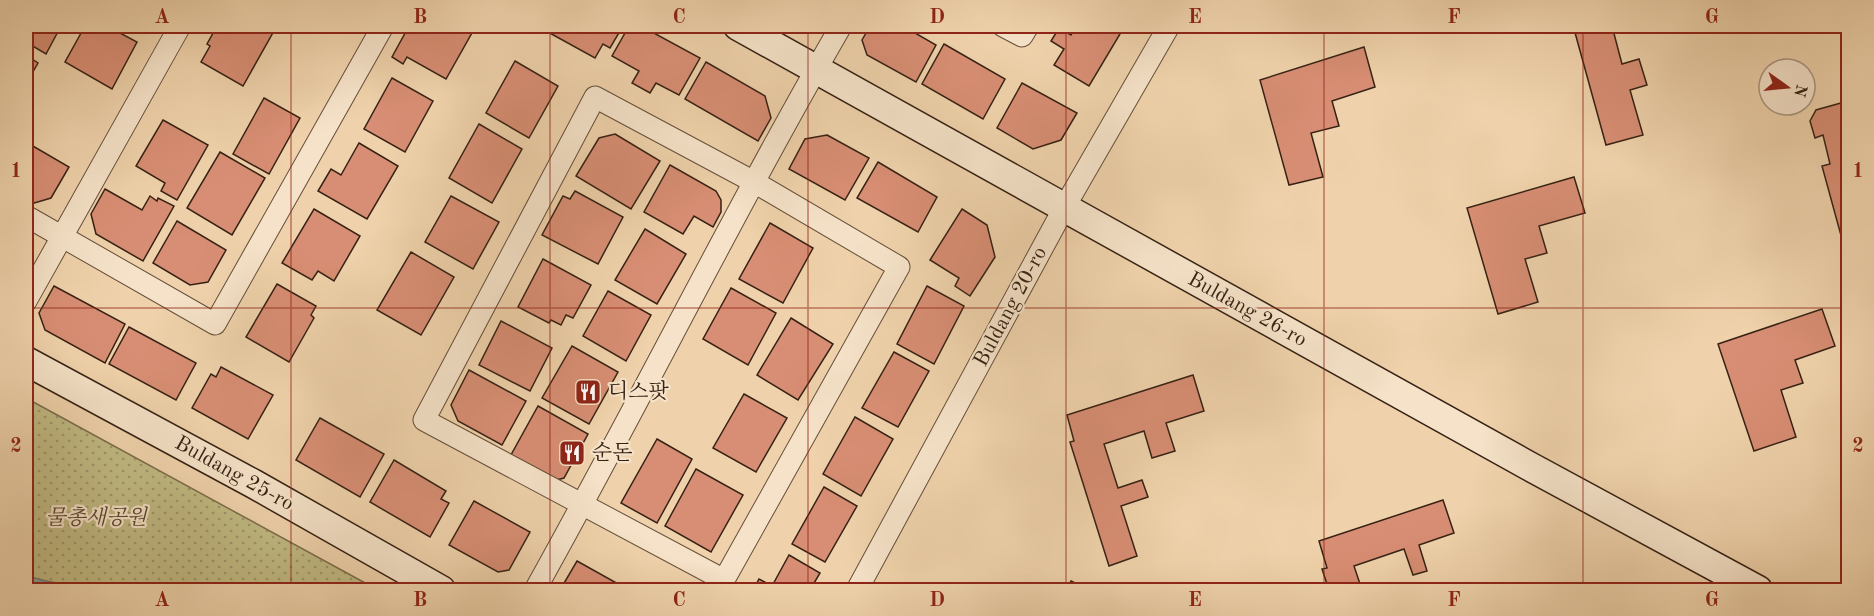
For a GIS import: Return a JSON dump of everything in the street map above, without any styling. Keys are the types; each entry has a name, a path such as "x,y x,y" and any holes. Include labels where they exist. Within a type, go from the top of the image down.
{"street":[{"path":"26,301 60,236 180,26"},
{"path":"26,216 215,324 383,26"},
{"name":"Buldang 26-ro","path":"738,26 1518,461 1758,591"},
{"path":"535,591 754,182 841,26"},
{"path":"1003,26 1022,36 1028,26"},
{"name":"Buldang 20-ro","path":"857,591 1064,208 1169,26"},
{"path":"596,97 754,182 899,267 724,580 583,505 424,420 596,97"},
{"name":"Buldang 25-ro","path":"26,361 254,484 441,591"}],"green space":[{"name":"물총새공원","path":"26,398 378,590 26,590"}],"water":[{"path":"26,575 66,585 79,590 26,590"}],"building":[{"path":"26,26 61,26 46,54 26,42"},
{"path":"85,26 107,26 137,42 112,89 65,62"},
{"path":"217,26 269,26 275,29 243,86 201,62 210,46 207,44"},
{"path":"409,26 462,26 473,31 446,79 407,57 403,64 392,57"},
{"path":"537,26 623,26 610,48 603,44 595,58"},
{"path":"629,26 641,26 700,58 679,95 656,83 650,93 632,83 639,71 612,56"},
{"path":"870,26 903,26 936,45 916,82 867,55 862,40"},
{"path":"1076,26 1105,26 1120,34 1089,86 1054,65 1064,49 1051,41 1059,28 1071,35"},
{"path":"1586,26 1612,26 1622,64 1639,59 1647,85 1630,90 1643,135 1606,145 1574,29"},
{"path":"944,44 1005,79 983,119 922,84"},
{"path":"1364,47 1375,87 1332,101 1339,126 1311,133 1323,177 1289,185 1260,80"},
{"path":"26,55 38,63 26,84"},
{"path":"515,61 558,86 529,138 486,113"},
{"path":"706,62 765,96 771,118 758,141 685,99"},
{"path":"392,78 433,101 405,152 364,129"},
{"path":"1022,83 1077,113 1061,140 1033,149 997,128"},
{"path":"264,98 300,118 269,174 233,154"},
{"path":"1848,101 1848,261 1822,166 1830,164 1823,135 1815,138 1810,121 1812,117 1817,117 1817,110"},
{"path":"163,120 208,145 177,200 161,191 165,183 136,166"},
{"path":"479,124 522,149 492,203 449,178"},
{"path":"615,134 660,161 631,209 576,176 599,138"},
{"path":"827,135 869,158 845,200 789,169 805,139"},
{"path":"26,142 69,167 51,198 31,204 26,201"},
{"path":"359,143 398,166 367,219 318,191 331,169 341,175"},
{"path":"220,152 265,178 232,235 187,208"},
{"path":"878,162 937,197 918,232 857,198"},
{"path":"670,165 716,191 721,200 721,212 713,227 694,216 683,234 644,212"},
{"path":"1574,177 1585,213 1539,226 1547,253 1525,259 1538,302 1498,314 1467,208"},
{"path":"105,189 142,210 150,196 157,201 158,198 174,206 143,261 96,234 91,214"},
{"path":"575,191 623,217 598,264 542,235 563,196 570,199"},
{"path":"451,196 499,222 473,269 425,242"},
{"path":"314,209 360,236 334,281 318,271 312,280 282,263"},
{"path":"962,209 987,225 995,257 970,296 955,286 959,278 930,260"},
{"path":"177,221 226,250 208,282 190,285 153,263"},
{"path":"770,223 813,248 783,303 739,279"},
{"path":"645,229 686,254 657,304 615,280"},
{"path":"411,252 454,277 421,335 377,310"},
{"path":"543,259 591,285 573,318 566,315 561,325 551,320 549,323 518,307"},
{"path":"277,284 316,306 311,315 314,318 289,362 246,337"},
{"path":"54,286 125,324 105,363 45,330 39,313"},
{"path":"927,286 964,306 934,364 897,344"},
{"path":"731,288 776,313 748,365 703,339"},
{"path":"608,291 651,315 626,361 583,336"},
{"path":"1822,309 1835,346 1795,360 1803,383 1781,390 1796,437 1754,451 1718,344"},
{"path":"791,318 833,344 798,400 757,375"},
{"path":"501,321 552,348 530,391 479,365"},
{"path":"129,327 196,363 176,400 109,364"},
{"path":"572,346 618,372 589,424 542,398"},
{"path":"894,352 929,371 898,427 862,408"},
{"path":"221,367 273,395 248,439 192,408 211,374 216,377"},
{"path":"469,370 526,401 502,445 458,421 451,405"},
{"path":"1193,375 1204,411 1166,423 1175,451 1152,458 1144,431 1104,444 1118,488 1142,480 1148,497 1121,506 1137,556 1109,566 1070,442 1074,441 1067,415"},
{"path":"744,394 787,418 756,472 713,448"},
{"path":"538,406 588,434 564,478 545,483 507,462"},
{"path":"855,417 893,439 861,496 823,474"},
{"path":"320,418 384,454 360,497 296,460"},
{"path":"657,439 692,459 657,523 621,503"},
{"path":"394,460 446,491 441,499 449,503 430,537 370,502"},
{"path":"696,469 743,495 711,552 665,526"},
{"path":"824,487 857,506 825,562 792,544"},
{"path":"1443,500 1454,533 1419,545 1427,571 1413,575 1404,549 1354,566 1362,590 1329,590 1322,569 1327,568 1319,541"},
{"path":"474,501 530,532 509,570 498,572 449,545"},
{"path":"789,555 820,573 810,590 753,590 759,579 772,586"},
{"path":"577,561 629,590 560,590"},
{"path":"1071,581 1089,590 1066,590"}],"place":[{"name":"디스팟","path":"588,392"},
{"name":"순돈","path":"572,453"}]}
